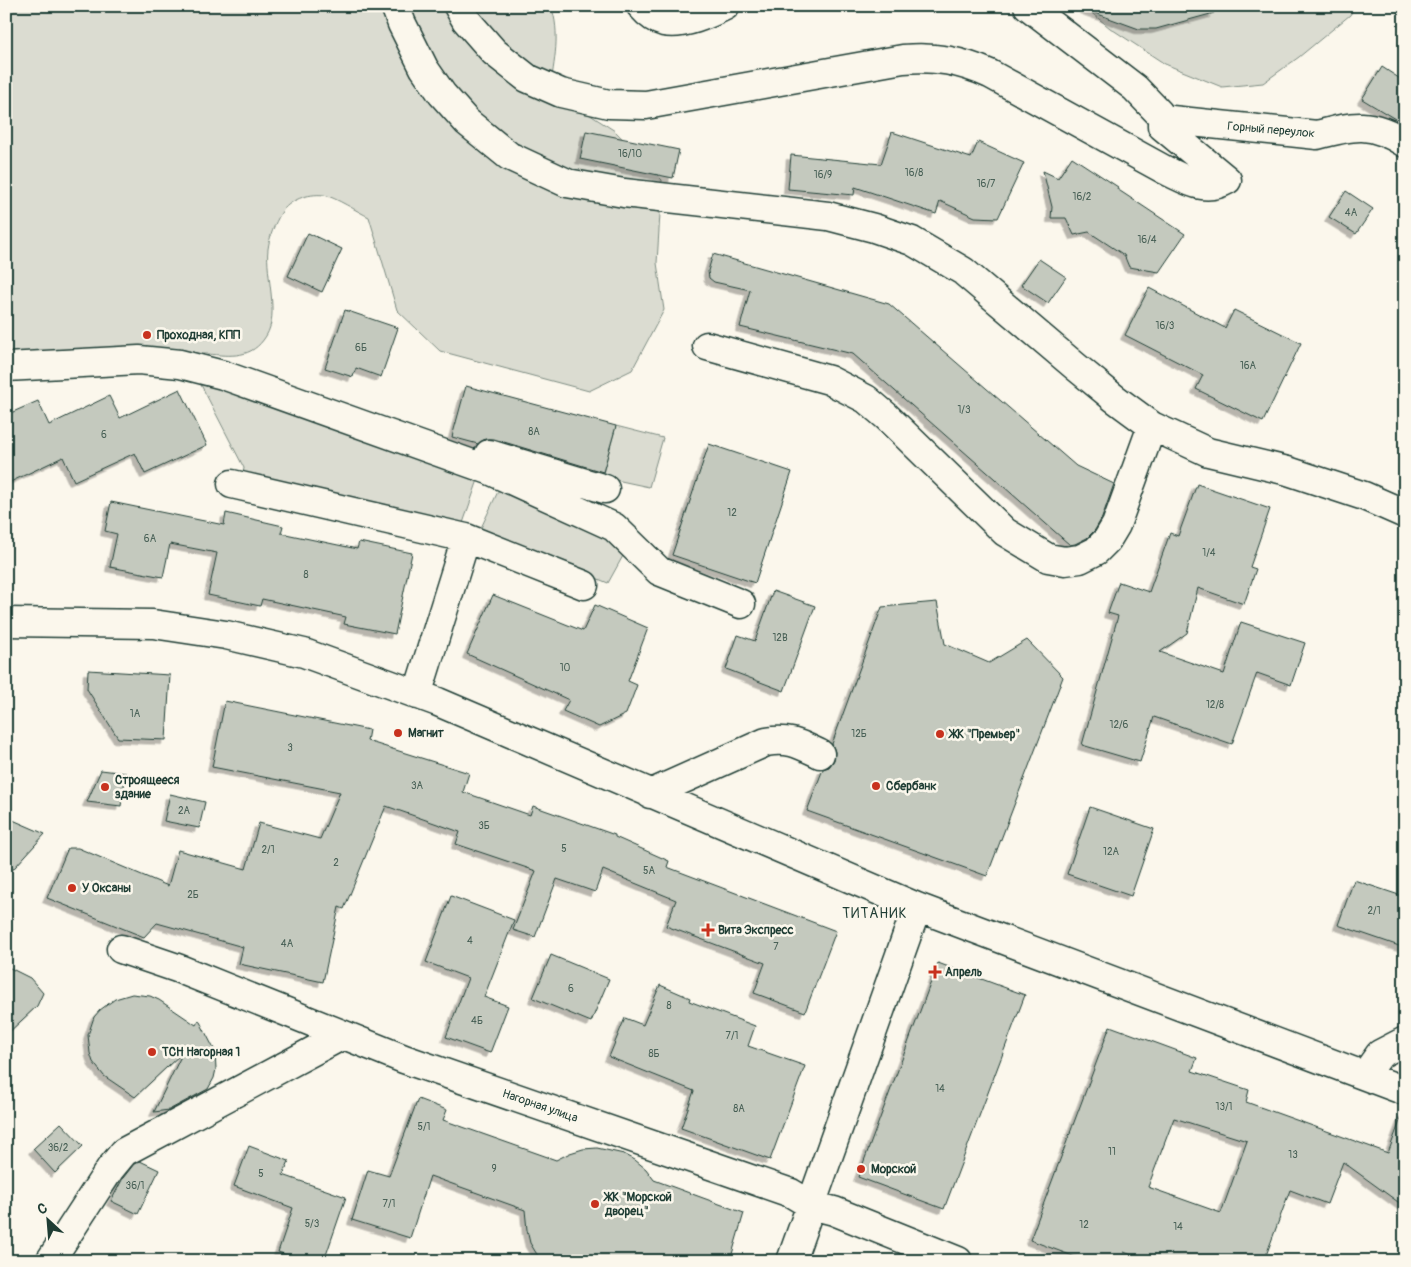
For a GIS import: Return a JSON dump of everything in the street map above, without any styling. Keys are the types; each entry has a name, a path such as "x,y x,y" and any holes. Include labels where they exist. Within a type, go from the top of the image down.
{"street":[{"path":"395,6 424,68 442,94 467,122 509,156 567,183 624,193 828,216 874,228 912,241 963,271 1114,398 1152,426 1208,452 1288,471 1364,496 1405,514"},
{"path":"458,6 466,20 494,52 527,78 562,93 609,104 646,105 903,59 924,57 949,59 969,64 990,74 1190,182 1208,186 1220,184 1227,180 1162,126 1162,120 1153,105 1135,88 1028,6"},
{"path":"641,6 649,14 664,22 682,22 712,13 725,6"},
{"name":"Горный переулок","path":"1162,120 1317,135 1342,128 1366,126 1392,135 1405,143"},
{"path":"708,346 829,380 866,399 1006,532 1048,558 1057,560 1080,559 1096,551 1107,540 1116,525 1152,426"},
{"path":"6,366 139,360 180,364 223,374 489,470 614,528 659,571 741,604"},
{"path":"417,444 431,437 606,489"},
{"path":"232,484 466,538 584,584"},
{"path":"417,695 466,538"},
{"path":"6,622 153,624 226,635 304,653 417,695 917,907 1405,1091"},
{"path":"650,794 766,742 776,740 792,741 820,754"},
{"path":"791,1261 917,907"},
{"name":"Нагорная улица","path":"121,949 177,968 404,1059 791,1193 811,1205 834,1211 958,1261"},
{"path":"50,1261 124,1152 343,1035"},
{"path":"1365,1075 1380,1054 1405,1041"}],"shaded area":[{"path":"6,6 551,6 556,26 556,37 550,89 615,131 662,180 657,263 664,310 632,370 589,391 440,351 397,310 369,217 324,195 312,195 300,198 284,208 274,226 268,249 272,317 266,336 254,349 233,355 6,357"},
{"path":"1083,6 1355,6 1350,15 1299,57 1263,83 1222,87 1165,64 1110,28"},
{"path":"199,381 480,474 461,529 242,480 244,468"},
{"path":"616,426 663,438 649,487 602,477"},
{"path":"501,485 608,536 624,554 608,583 480,530"}],"building":[{"path":"1085,6 1213,6 1214,13 1156,29 1139,29 1084,9"},
{"path":"1382,67 1405,82 1405,125 1362,99"},
{"path":"586,131 679,150 673,178 580,159"},
{"path":"892,132 971,158 978,142 1024,163 998,218 975,217 940,201 936,214 855,187 854,195 788,189 791,155 881,164"},
{"path":"1072,157 1185,234 1159,272 1129,267 1124,255 1089,232 1074,235 1066,218 1051,218 1052,207 1043,171 1058,178"},
{"path":"1346,191 1373,209 1356,234 1329,217"},
{"path":"308,233 342,249 322,292 288,276"},
{"path":"713,254 889,304 1076,466 1114,484 1102,518 1095,530 1087,538 1070,545 853,354 740,327 750,290 714,282 709,278 708,271"},
{"path":"1039,259 1066,277 1048,303 1021,285"},
{"path":"1149,288 1225,328 1234,310 1301,343 1263,422 1196,389 1203,375 1125,335"},
{"path":"345,310 398,328 381,377 356,368 353,377 325,368"},
{"path":"466,386 616,426 603,472 494,439 485,439 478,444 452,437"},
{"path":"180,389 207,445 145,474 135,453 74,481 63,457 6,484 6,415 38,401 49,425 109,396 120,418"},
{"path":"709,444 792,472 755,583 672,555"},
{"path":"1197,484 1270,509 1250,567 1256,569 1244,604 1198,588 1187,633 1160,652 1224,674 1241,622 1305,643 1291,685 1257,673 1232,744 1154,717 1140,762 1082,745 1118,616 1108,613 1119,582 1149,592 1170,533 1178,536"},
{"path":"111,502 224,525 226,513 283,526 281,533 357,549 359,542 412,553 395,634 344,624 346,617 262,599 260,606 208,595 217,553 170,544 163,577 110,567 117,534 105,531"},
{"path":"773,591 815,606 784,691 726,669 738,635 755,641"},
{"path":"493,595 583,631 595,605 648,628 628,681 637,685 626,714 599,727 563,711 569,700 467,654"},
{"path":"937,602 945,644 989,663 1027,640 1063,677 987,876 807,811 823,769 829,767 834,760 835,752 832,744 882,607"},
{"path":"88,670 170,675 166,740 118,738 87,689"},
{"path":"225,701 369,730 367,741 469,773 463,792 530,815 533,806 615,835 615,837 669,861 667,867 836,931 805,1012 754,993 765,963 666,926 676,900 603,870 595,892 557,879 535,937 513,930 536,871 456,844 460,832 386,806 344,909 339,907 323,982 239,964 243,947 157,923 144,937 47,898 68,848 78,848 168,886 178,850 246,869 259,823 320,839 340,792 212,767"},
{"name":"Строящееся здание","path":"101,770 126,773 121,806 87,802"},
{"path":"170,794 205,802 199,828 164,821"},
{"path":"1090,807 1154,829 1131,896 1067,874"},
{"path":"6,817 45,834 6,877"},
{"path":"1354,880 1405,897 1405,948 1338,925"},
{"path":"451,896 514,920 484,997 508,1006 490,1053 446,1037 468,978 426,962"},
{"path":"551,955 609,979 591,1022 533,998"},
{"path":"938,963 1025,995 944,1209 858,1177"},
{"path":"6,966 30,978 43,993 37,1006 6,1035"},
{"path":"660,985 690,998 689,1001 755,1026 748,1046 805,1066 770,1160 681,1128 694,1091 609,1057 625,1018 643,1025"},
{"name":"ТСН Нагорная 1","path":"132,994 150,996 159,1000 196,1025 199,1020 215,1051 216,1069 208,1089 169,1110 154,1112 183,1052 135,1097 104,1076 93,1062 90,1053 88,1035 94,1017 115,999"},
{"path":"1110,1026 1197,1058 1192,1071 1249,1090 1246,1102 1388,1153 1403,1113 1405,1113 1405,1207 1343,1162 1327,1204 1290,1190 1264,1261 1146,1261 1124,1252 1121,1261 1086,1261 1030,1240","holes":["1174,1118 1247,1141 1221,1213 1148,1187"]},
{"path":"418,1099 447,1110 443,1120 556,1160 583,1149 597,1148 624,1154 646,1169 654,1180 744,1213 730,1261 541,1261 530,1243 525,1210 430,1176 410,1238 352,1220 368,1170 389,1176"},
{"path":"61,1123 83,1146 55,1173 33,1149"},
{"path":"249,1146 289,1161 283,1175 346,1197 324,1261 304,1261 278,1252 293,1208 234,1186"},
{"path":"140,1161 159,1170 138,1214 111,1201 123,1178 134,1164"}],"place":[{"name":"Проходная, КПП","path":"147,335"},
{"name":"Магнит","path":"398,733"},
{"name":"ЖК \"Премьер\"","path":"940,734"},
{"name":"Сбербанк","path":"876,786"},
{"name":"Строящееся здание","path":"105,787"},
{"name":"У Оксаны","path":"72,888"},
{"name":"Вита Экспресс","path":"708,930"},
{"name":"Апрель","path":"935,972"},
{"name":"ТСН Нагорная 1","path":"152,1052"},
{"name":"Морской","path":"861,1169"},
{"name":"ЖК \"Морской дворец\"","path":"595,1204"}],"district":[{"name":"ТИТАНИК","path":"875,913"}]}
